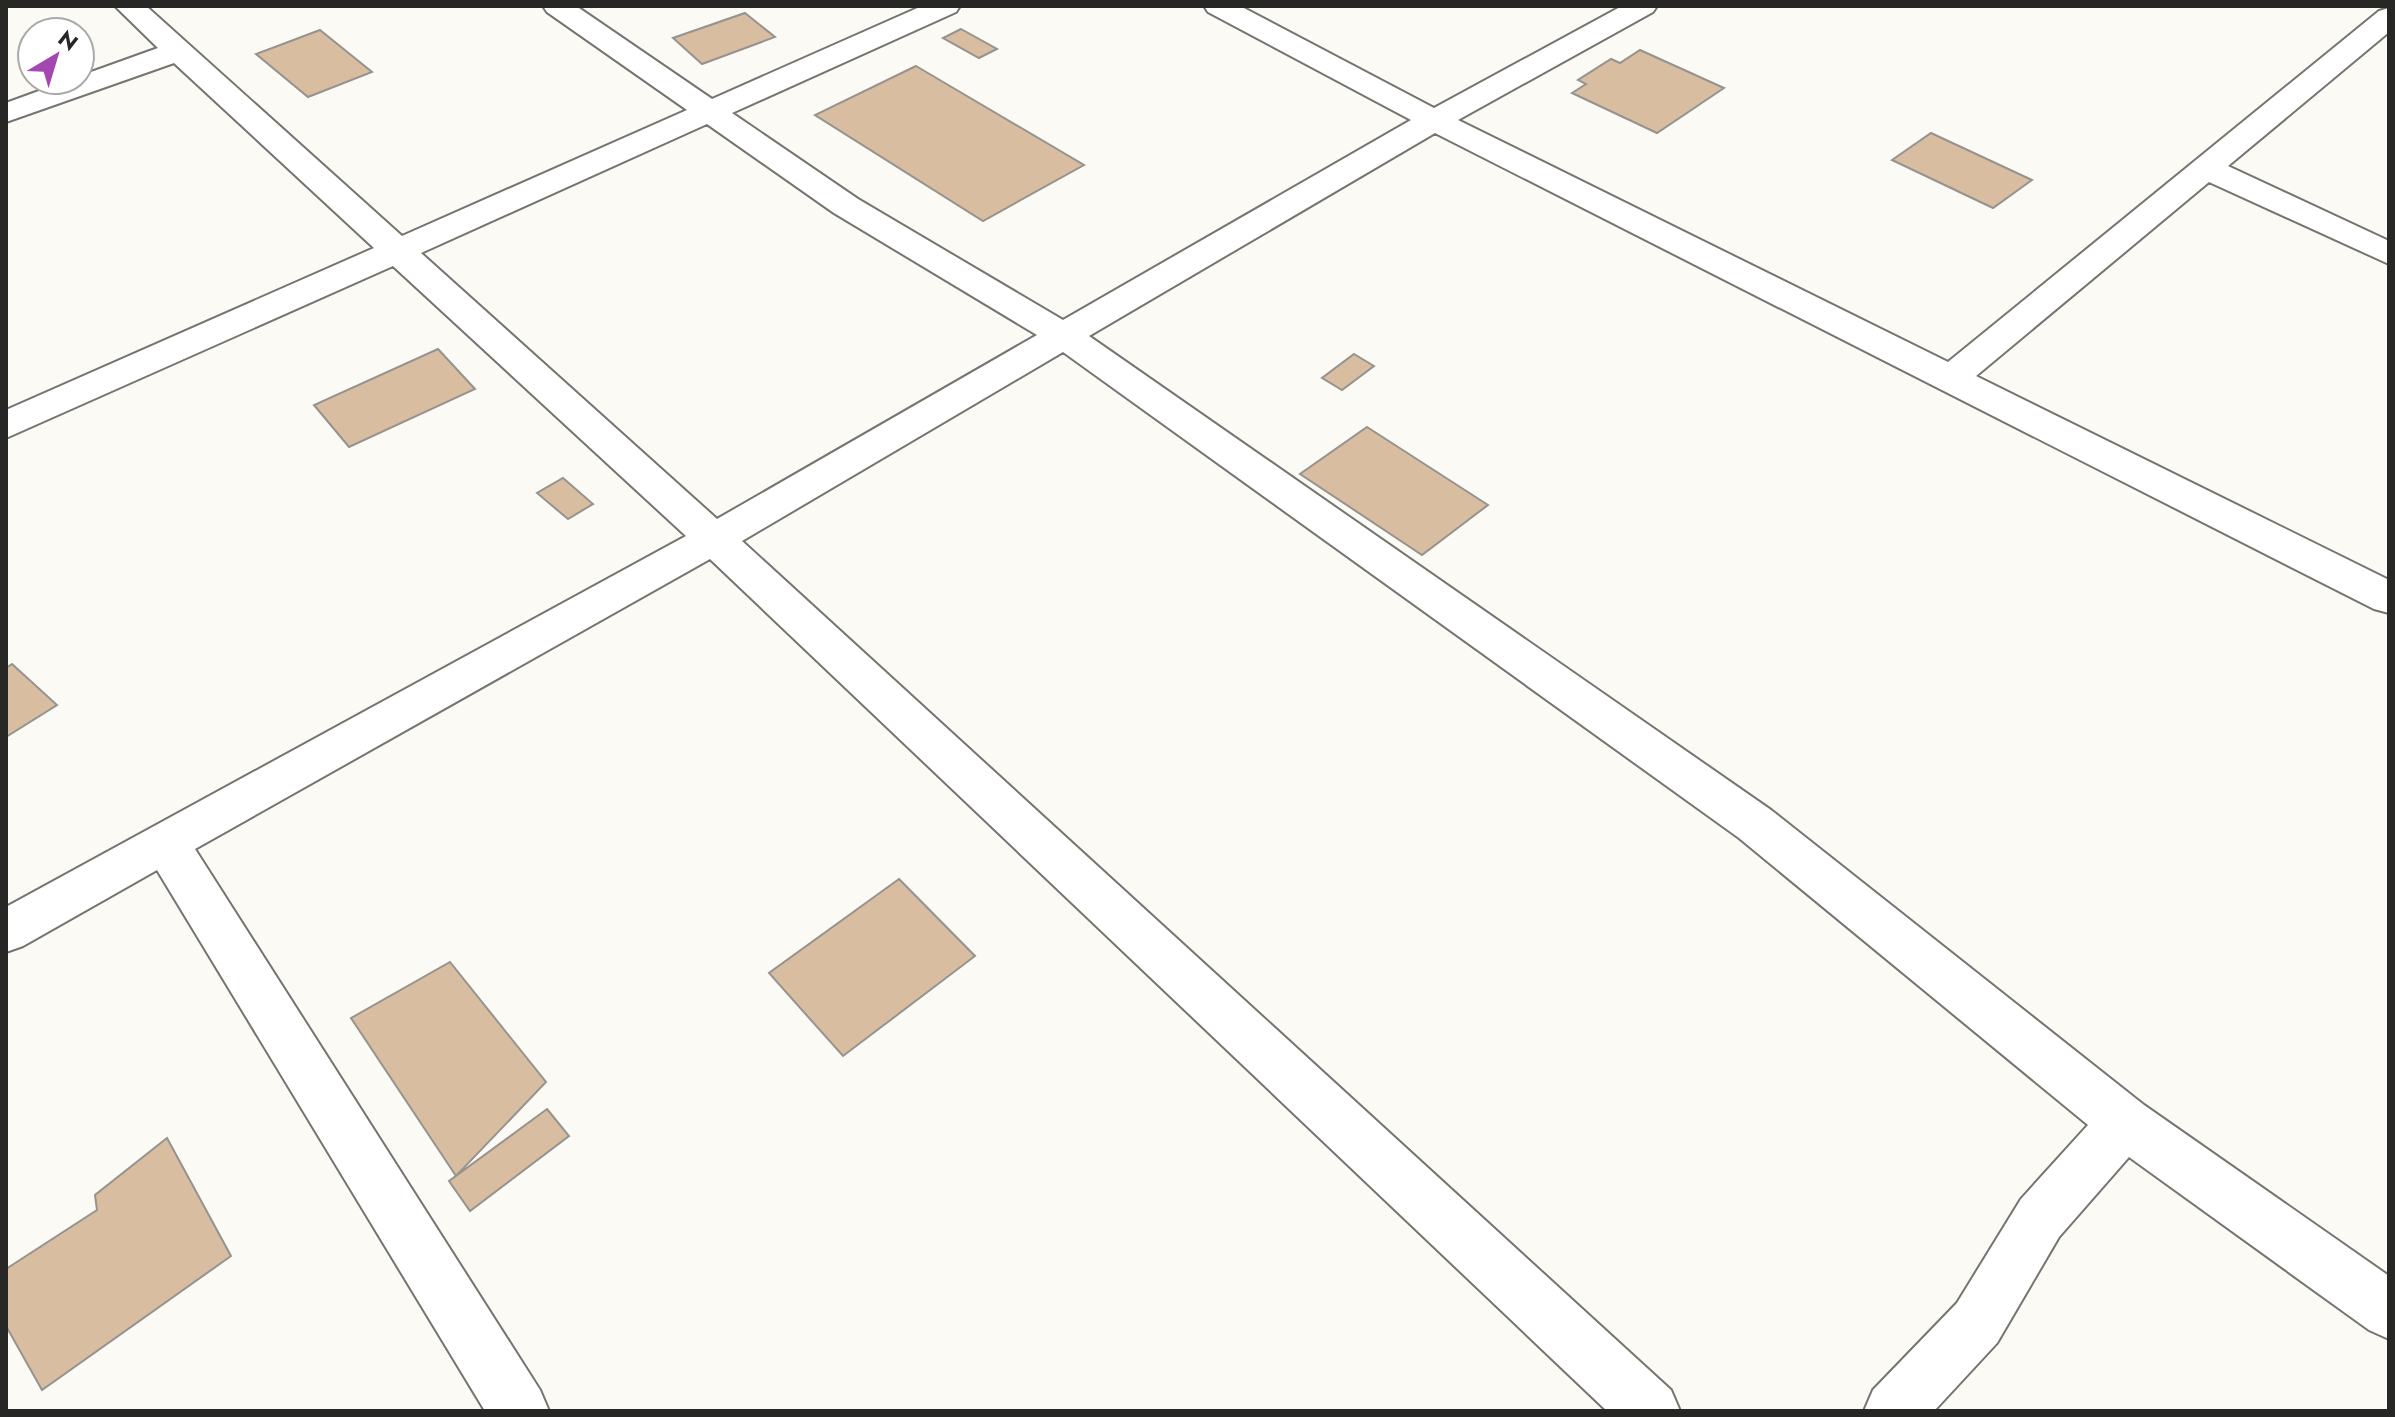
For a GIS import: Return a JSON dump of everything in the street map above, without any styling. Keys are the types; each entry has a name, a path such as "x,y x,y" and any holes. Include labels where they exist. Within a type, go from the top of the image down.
{"street":[{"path":"129,6 714,539 1650,1411"},
{"path":"557,6 846,206 1064,336 1755,824 2125,1123 2389,1310"},
{"path":"6,425 946,6"},
{"path":"1218,6 1434,120 2389,598"},
{"path":"6,931 167,845 714,539 1434,120 1643,6"},
{"path":"2380,6 2389,9"},
{"path":"1951,378 2389,17"},
{"path":"6,113 178,51"},
{"path":"2206,168 2389,254"},
{"path":"167,845 519,1411"},
{"path":"1894,1411 1977,1323 2040,1218 2125,1123"}],"building":[{"path":"745,13 775,37 702,64 673,38"},
{"path":"961,29 997,49 979,58 943,38"},
{"path":"320,30 372,72 308,97 256,54"},
{"path":"1640,50 1724,88 1657,133 1572,93 1586,84 1578,80 1611,59 1620,63"},
{"path":"916,66 1084,165 983,221 815,115"},
{"path":"1931,133 2032,180 1993,208 1892,160"},
{"path":"438,349 475,389 349,447 314,405"},
{"path":"1354,354 1374,366 1342,390 1322,378"},
{"path":"1367,427 1488,505 1422,555 1300,474"},
{"path":"563,478 593,504 568,519 537,493"},
{"path":"12,664 57,705 6,737 6,668"},
{"path":"899,879 975,956 843,1056 769,973"},
{"path":"450,962 546,1082 456,1176 351,1018"},
{"path":"547,1109 569,1136 470,1211 449,1181"},
{"path":"167,1138 231,1256 42,1390 6,1326 6,1269 97,1210 95,1195"}]}
